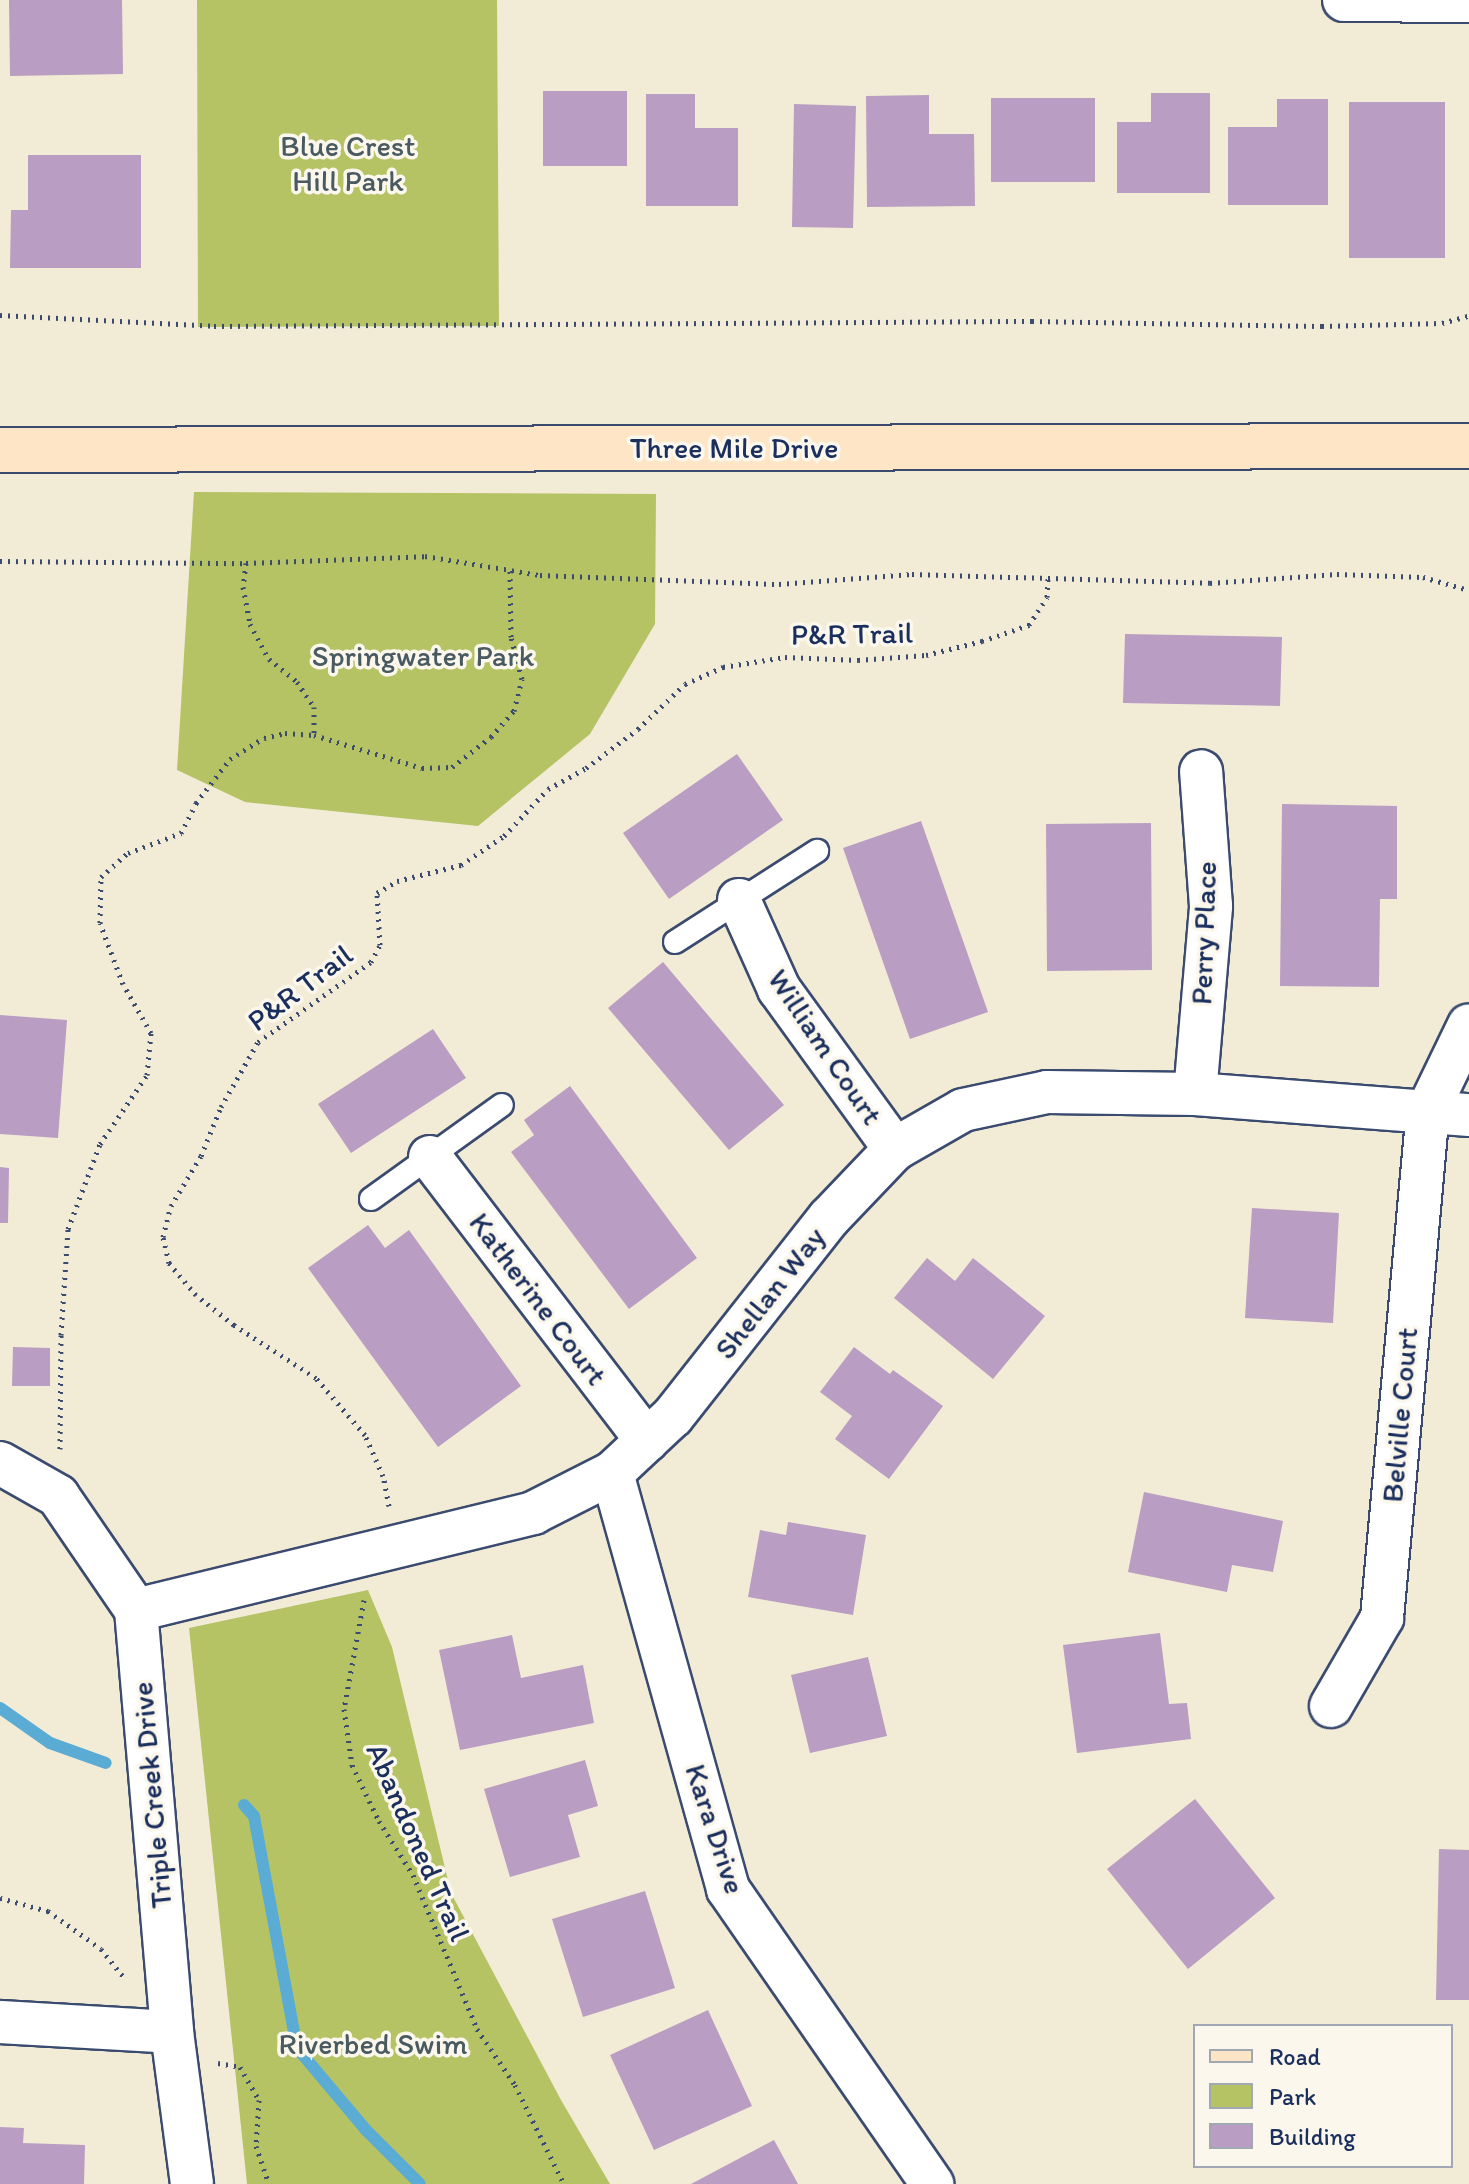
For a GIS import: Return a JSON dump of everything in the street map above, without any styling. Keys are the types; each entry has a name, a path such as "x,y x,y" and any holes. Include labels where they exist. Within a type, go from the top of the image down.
{"main road":[{"name":"Three Mile Drive","path":"0,450 1469,446"}],"street":[{"path":"1344,0 1469,1"},
{"name":"Perry Place","path":"1195,1094 1211,906 1201,771"},
{"name":"William Court","path":"739,900 779,989 895,1149"},
{"path":"1469,1025 1428,1110 1469,1115"},
{"name":"Shellan Way","path":"136,1610 533,1513 612,1473 673,1416 829,1218 895,1149 963,1110 1047,1092 1195,1094 1428,1110"},
{"name":"Belville Court","path":"1331,1706 1382,1618 1428,1110"},
{"name":"Katherine Court","path":"430,1157 647,1441"},
{"name":"Triple Creek Drive","path":"0,1463 58,1496 136,1610 172,2032 192,2184"},
{"name":"Kara Drive","path":"612,1473 728,1889 932,2184"},
{"path":"0,2022 172,2032"}],"lane":[{"path":"675,942 817,851"},
{"path":"371,1199 502,1105"}],"path":[{"path":"0,315 214,326 1032,321 1322,326 1442,323 1469,316"},
{"path":"0,561 246,563 425,556 540,575 779,584 912,574 1210,583 1351,574 1423,577 1469,590"},
{"path":"246,563 243,587 250,624 269,659 297,682 314,707 314,735"},
{"path":"58,1496 61,1335 68,1229 100,1144 147,1075 151,1033 123,984 100,923 101,877 128,853 181,833 196,803 230,759 264,738 285,733 314,735 422,768 452,767 491,737 514,711 522,679 511,637 510,570"},
{"name":"P&R Trail","path":"394,1547 383,1476 365,1435 316,1378 234,1325 196,1295 169,1263 163,1237 171,1206 201,1156 221,1107 258,1042 371,962 380,945 377,893 397,881 461,865 493,843 548,789 586,768 638,729 685,684 723,667 785,657 858,660 926,655 982,641 1029,625 1047,597 1048,577"},
{"name":"Abandoned Trail","path":"394,1547 359,1610 356,1655 344,1709 352,1765 379,1821 413,1875 477,2029 515,2085 564,2184"}],"green space":[{"name":"Blue Crest Hill Park","path":"197,0 497,0 499,326 198,327"},
{"name":"Springwater Park","path":"194,492 656,494 655,624 590,734 478,826 245,802 177,770"},
{"name":"Riverbed Swim","path":"368,1590 392,1647 451,1893 561,2100 610,2184 247,2184 189,1628"}],"building":[{"path":"9,0 122,0 123,74 10,76"},
{"path":"543,91 627,91 627,166 543,166"},
{"path":"1151,93 1210,93 1210,193 1117,193 1117,122 1151,122"},
{"path":"646,94 695,94 695,128 738,128 738,206 646,206"},
{"path":"929,95 929,134 974,134 975,206 867,207 866,96"},
{"path":"991,98 1095,98 1095,182 991,182"},
{"path":"1277,99 1328,99 1328,205 1228,205 1228,127 1277,127"},
{"path":"1349,102 1445,102 1445,258 1349,258"},
{"path":"794,104 856,106 853,228 792,227"},
{"path":"28,155 141,155 141,268 10,268 11,210 28,210"},
{"path":"1125,634 1282,637 1280,706 1123,703"},
{"path":"737,754 783,820 669,899 623,833"},
{"path":"1282,804 1397,806 1397,899 1380,899 1379,987 1280,986"},
{"path":"921,821 988,1012 910,1039 843,848"},
{"path":"1151,823 1152,970 1047,971 1046,824"},
{"path":"663,962 784,1105 729,1150 608,1008"},
{"path":"0,1015 67,1020 58,1138 0,1134"},
{"path":"433,1029 466,1078 351,1153 318,1104"},
{"path":"570,1086 697,1258 629,1309 511,1152 534,1135 524,1120"},
{"path":"0,1167 9,1168 8,1223 0,1223"},
{"path":"1252,1208 1339,1213 1333,1323 1245,1318"},
{"path":"368,1225 385,1248 409,1230 521,1386 438,1447 308,1268"},
{"path":"927,1258 955,1281 973,1258 1045,1316 993,1379 894,1298"},
{"path":"13,1347 50,1348 50,1386 12,1386"},
{"path":"854,1347 890,1374 893,1370 943,1406 889,1479 835,1439 852,1416 820,1392"},
{"path":"1144,1492 1283,1521 1273,1572 1232,1565 1227,1592 1128,1572"},
{"path":"788,1522 866,1535 853,1615 748,1597 760,1530 786,1535"},
{"path":"1160,1633 1169,1704 1187,1703 1191,1739 1077,1753 1063,1645"},
{"path":"512,1635 521,1678 583,1665 594,1723 460,1750 439,1650"},
{"path":"868,1657 887,1736 810,1753 791,1675"},
{"path":"585,1760 598,1806 568,1815 580,1857 510,1877 484,1789"},
{"path":"1195,1799 1275,1898 1188,1969 1107,1869"},
{"path":"1439,1849 1469,1850 1469,2000 1436,2000"},
{"path":"645,1891 675,1988 583,2017 552,1919"},
{"path":"708,2010 752,2106 654,2150 610,2055"},
{"path":"0,2127 24,2128 23,2143 85,2145 84,2184 0,2184"},
{"path":"774,2140 798,2184 691,2184"}],"waterway":[{"path":"0,1708 50,1743 106,1763"},
{"path":"244,1805 254,1816 297,2048 366,2130 420,2184"}]}
